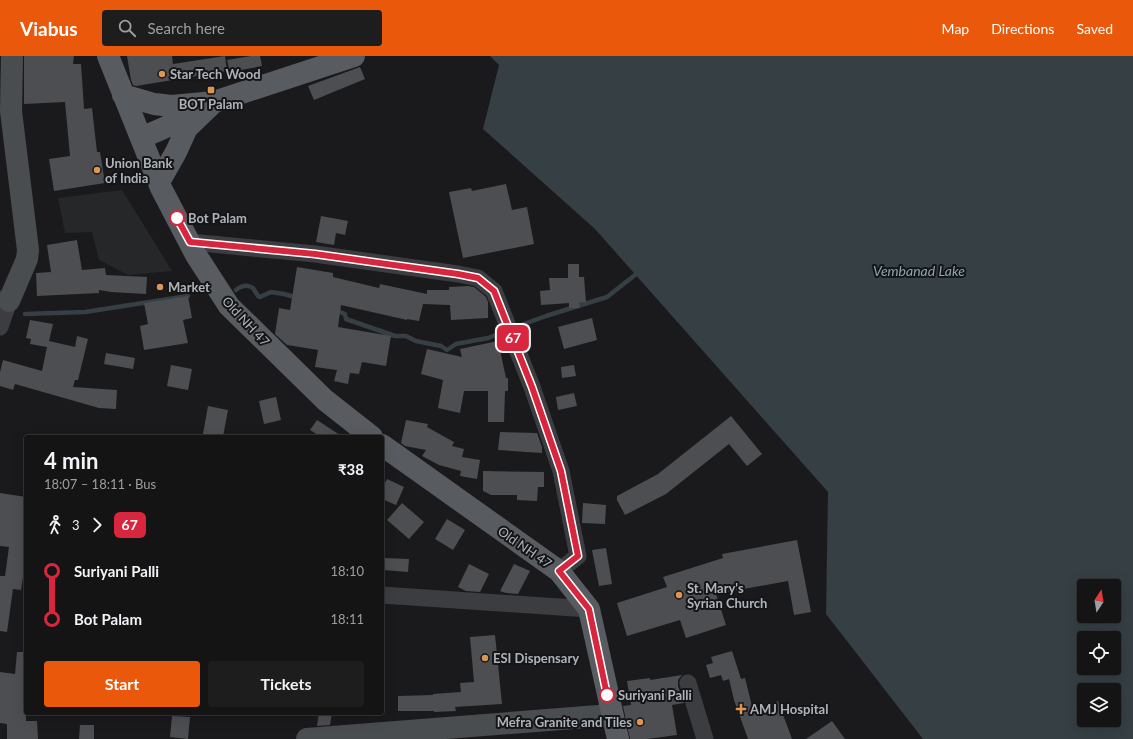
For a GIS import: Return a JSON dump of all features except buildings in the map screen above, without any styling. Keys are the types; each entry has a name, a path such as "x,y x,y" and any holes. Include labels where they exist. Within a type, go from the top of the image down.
{"main road":[{"path":"4,300 27,259 28,250 11,111 12,56"},
{"name":"Old NH 47","path":"108,56 159,182 196,256 229,306 325,400 369,435"},
{"path":"141,138 214,102 354,56"},
{"path":"123,95 154,104 172,106 214,102"},
{"path":"159,182 176,152 187,128 214,102"},
{"name":"Old NH 47","path":"384,446 559,571 589,609 611,715 618,739"},
{"path":"307,739 611,715"}],"street":[{"path":"190,242 315,254 458,274 478,278 494,291 532,387 561,471 578,556 559,571"},
{"path":"1,325 4,300"},
{"path":"384,595 589,609"},
{"path":"688,683 705,739"}],"shaded area":[{"path":"122,190 172,271 128,275 99,260 92,232 65,233 58,198"}],"water":[{"name":"Vembanad Lake","path":"490,56 1133,56 1133,739 923,739 826,614 828,492 595,229 483,129 499,65"}],"waterway":[{"path":"513,328 607,297 635,275"},
{"path":"236,290 242,286 247,286 253,288 260,297 271,292 298,298"},
{"path":"25,314 85,312 188,296"},
{"path":"335,310 345,314 346,319 395,336 406,336 416,341 441,346 447,350 456,344 488,338 506,331"}],"bus line":[{"name":"67","path":"177,218 190,242 315,254 458,274 478,278 494,291 532,387 561,471 578,556 559,571 589,609 607,695"}],"place":[{"name":"Star Tech Wood","path":"162,74"},
{"name":"BOT Palam","path":"211,90"},
{"name":"Union Bank of India","path":"97,170"},
{"name":"Bot Palam","path":"177,218"},
{"name":"Market","path":"160,287"},
{"name":"St. Mary's Syrian Church","path":"679,595"},
{"name":"ESI Dispensary","path":"485,658"},
{"name":"Suriyani Palli","path":"607,695"},
{"name":"AMJ Hospital","path":"741,709"},
{"name":"Mefra Granite and Tiles","path":"640,722"}]}
